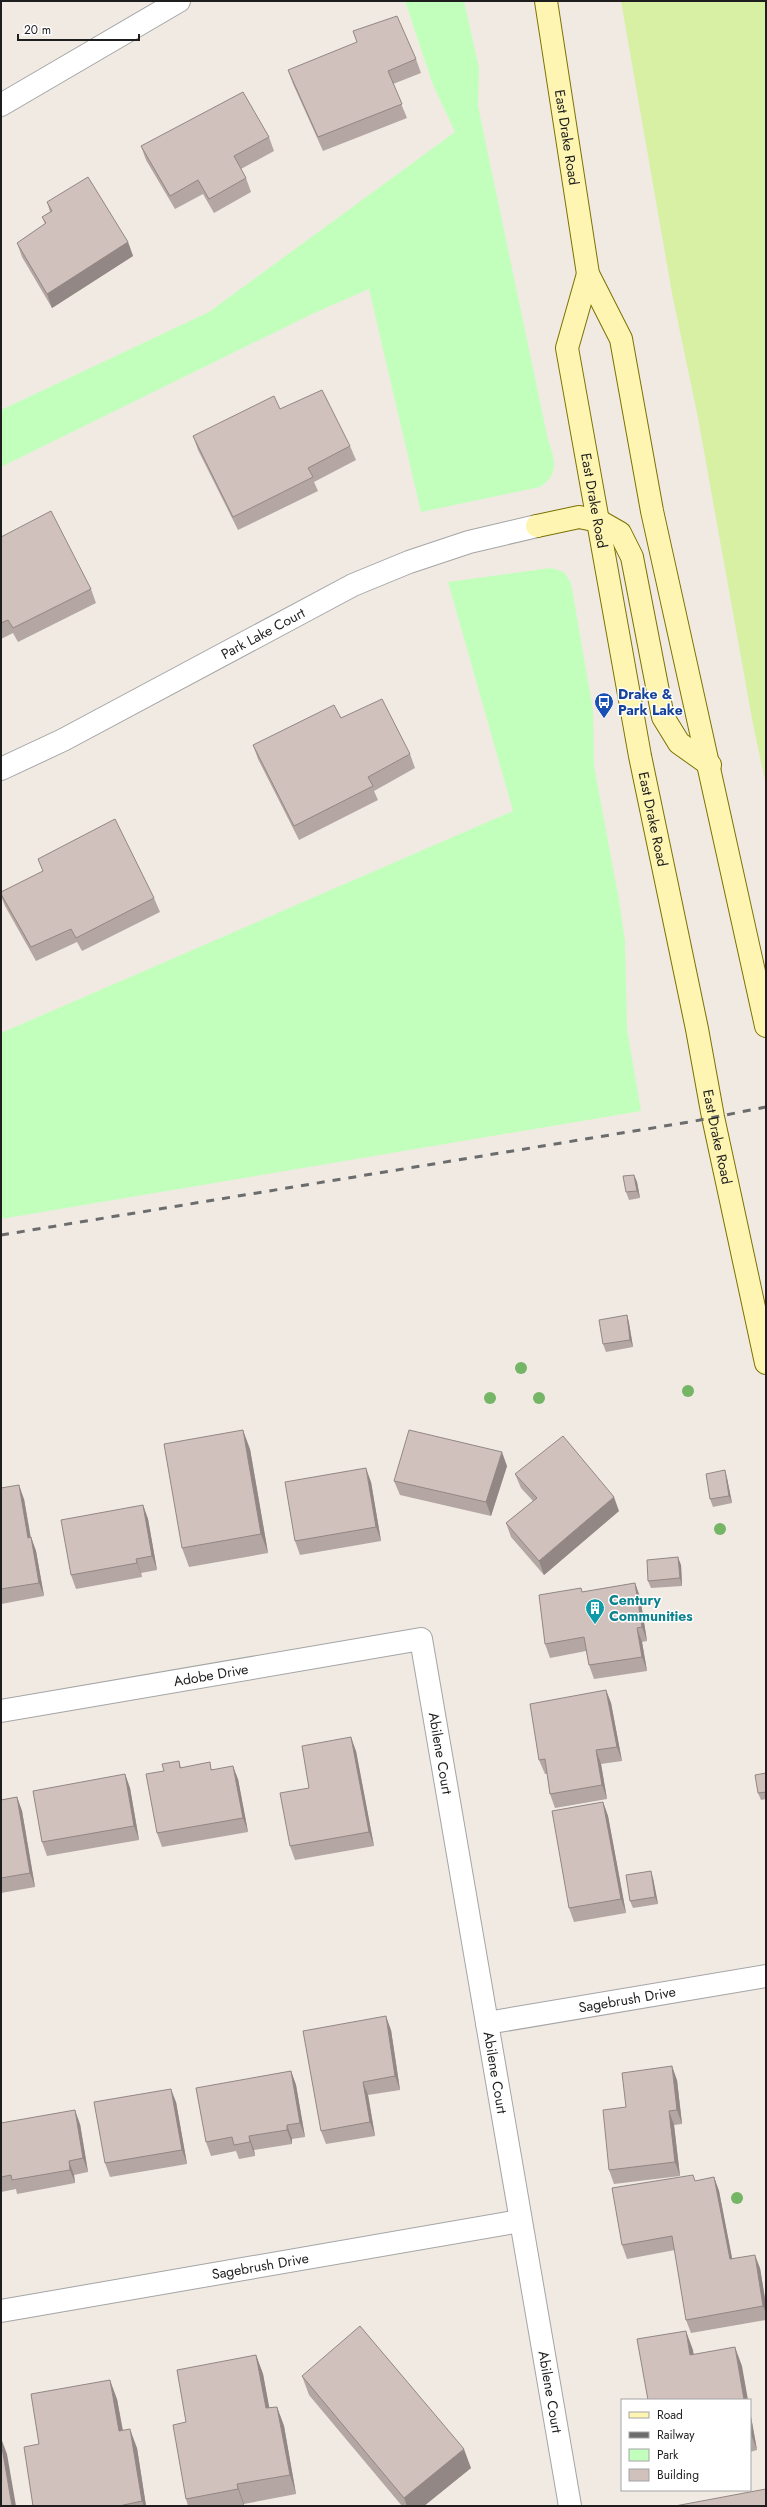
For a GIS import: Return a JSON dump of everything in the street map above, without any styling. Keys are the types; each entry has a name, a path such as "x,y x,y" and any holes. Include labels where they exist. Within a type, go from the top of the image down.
{"main road":[{"name":"East Drake Road","path":"546,1 588,274 621,339 652,511 710,764 766,1026"},
{"name":"East Drake Road","path":"588,274 568,348 640,756 696,1021 713,1117 766,1364"},
{"path":"537,526 579,516 599,521 620,532 632,557 663,717 679,743 710,764"}],"street":[{"path":"1,105 179,1"},
{"name":"Park Lake Court","path":"1,769 63,740 353,585 409,562 454,547 537,526"},
{"name":"Adobe Drive","path":"1,1711 422,1639"},
{"name":"Abilene Court","path":"422,1639 520,2221 570,2506"},
{"name":"Sagebrush Drive","path":"487,2023 766,1976"},
{"name":"Sagebrush Drive","path":"1,2311 520,2221"}],"green space":[{"path":"405,1 464,1 479,68 478,106 548,440 553,454 554,466 551,477 540,487 421,512 369,289 312,314 1,467 1,410 209,312 455,132 433,85"},
{"path":"621,1 766,1 766,785 753,724 698,418 672,293"},
{"path":"551,568 564,572 571,583 593,710 594,766 619,900 625,941 627,1029 641,1111 1,1219 1,1033 513,811 448,582"}],"building":[{"path":"397,16 416,59 388,71 402,104 318,137 288,70 357,42 353,31"},
{"path":"243,92 269,137 234,156 246,178 209,199 198,180 170,196 141,146"},
{"path":"88,177 128,242 47,294 17,243 46,223 42,217 52,211 47,202"},
{"path":"322,390 350,446 308,468 313,477 233,517 193,436 274,396 280,409"},
{"path":"51,511 91,589 13,628 8,620 1,623 1,537"},
{"path":"382,699 410,754 368,777 373,786 294,826 253,745 334,705 341,718"},
{"path":"115,819 154,898 76,938 71,929 31,947 1,892 43,871 38,859"},
{"path":"634,1175 637,1191 626,1192 623,1176"},
{"path":"627,1315 630,1340 603,1344 599,1320"},
{"path":"243,1430 261,1534 182,1548 164,1444"},
{"path":"409,1430 502,1452 486,1502 394,1481"},
{"path":"563,1436 614,1497 539,1561 506,1523 537,1498 515,1474"},
{"path":"366,1468 376,1527 295,1541 285,1482"},
{"path":"725,1470 729,1496 710,1499 706,1474"},
{"path":"19,1485 28,1538 31,1537 39,1583 1,1589 1,1488"},
{"path":"143,1505 152,1556 136,1559 137,1563 71,1575 61,1520"},
{"path":"678,1557 680,1578 648,1581 647,1560"},
{"name":"Century Communities","path":"635,1583 642,1627 637,1628 642,1657 589,1665 584,1637 545,1644 539,1595 581,1588 582,1592"},
{"path":"606,1690 617,1747 596,1750 602,1785 550,1794 545,1759 539,1760 530,1704"},
{"path":"351,1737 369,1832 290,1846 280,1793 309,1788 302,1746"},
{"path":"179,1761 180,1768 210,1762 211,1770 233,1766 243,1818 157,1833 146,1774 164,1771 162,1764"},
{"path":"766,1773 766,1792 758,1793 755,1775"},
{"path":"125,1774 134,1826 42,1842 33,1791"},
{"path":"17,1797 30,1873 1,1878 1,1800"},
{"path":"603,1802 621,1899 569,1908 552,1811"},
{"path":"651,1871 655,1897 630,1901 626,1875"},
{"path":"386,2016 395,2076 363,2082 370,2122 321,2131 303,2031"},
{"path":"672,2066 677,2110 669,2111 675,2162 609,2170 603,2110 626,2107 622,2073"},
{"path":"291,2071 300,2123 287,2125 287,2130 249,2136 250,2142 234,2145 232,2137 206,2142 196,2088"},
{"path":"171,2089 182,2150 105,2163 94,2102"},
{"path":"75,2110 83,2158 69,2161 70,2170 12,2180 11,2175 1,2177 1,2123"},
{"path":"693,2175 695,2181 714,2177 730,2259 755,2255 763,2306 686,2320 672,2236 622,2245 612,2188"},
{"path":"360,2326 464,2449 404,2498 302,2376"},
{"path":"686,2331 690,2355 735,2347 744,2399 648,2399 637,2339"},
{"path":"256,2355 266,2408 277,2407 290,2475 237,2484 238,2489 186,2499 173,2425 186,2422 177,2370"},
{"path":"110,2380 119,2431 130,2429 142,2501 119,2506 33,2506 24,2447 39,2444 31,2394"},
{"path":"1,2442 12,2506 1,2506"},
{"path":"766,2489 766,2506 675,2506"}],"railway":[{"path":"1,1235 695,1121 766,1107"}],"place":[{"name":"Drake & Park Lake","path":"604,719"},
{"name":"Century Communities","path":"595,1625"}]}
